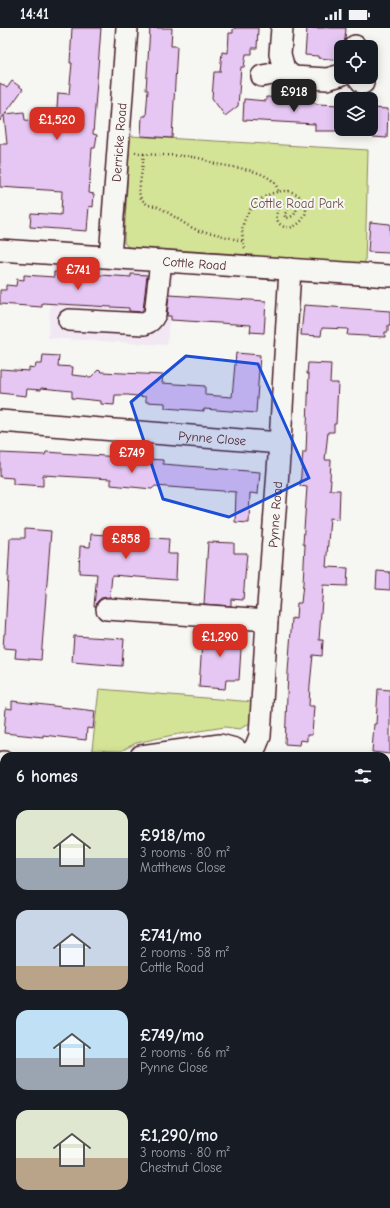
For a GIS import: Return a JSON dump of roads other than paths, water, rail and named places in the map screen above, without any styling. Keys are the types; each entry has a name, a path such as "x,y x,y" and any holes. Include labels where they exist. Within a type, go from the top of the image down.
{"street":[{"name":"Derricke Road","path":"110,257 127,28"},
{"path":"282,28 280,54 284,69 293,77 327,79 334,77"},
{"path":"262,76 273,74 284,69"},
{"name":"Cottle Road","path":"0,250 390,276"},
{"path":"69,320 148,323 153,319 155,314 161,261"},
{"name":"Pynne Road","path":"252,752 260,736 290,269"},
{"name":"Pynne Close","path":"0,422 280,443"},
{"path":"107,609 267,620"},
{"path":"170,752 220,745 235,749 238,752"}],"park label":[{"name":"Cottle Road Park","path":"297,203"}]}
